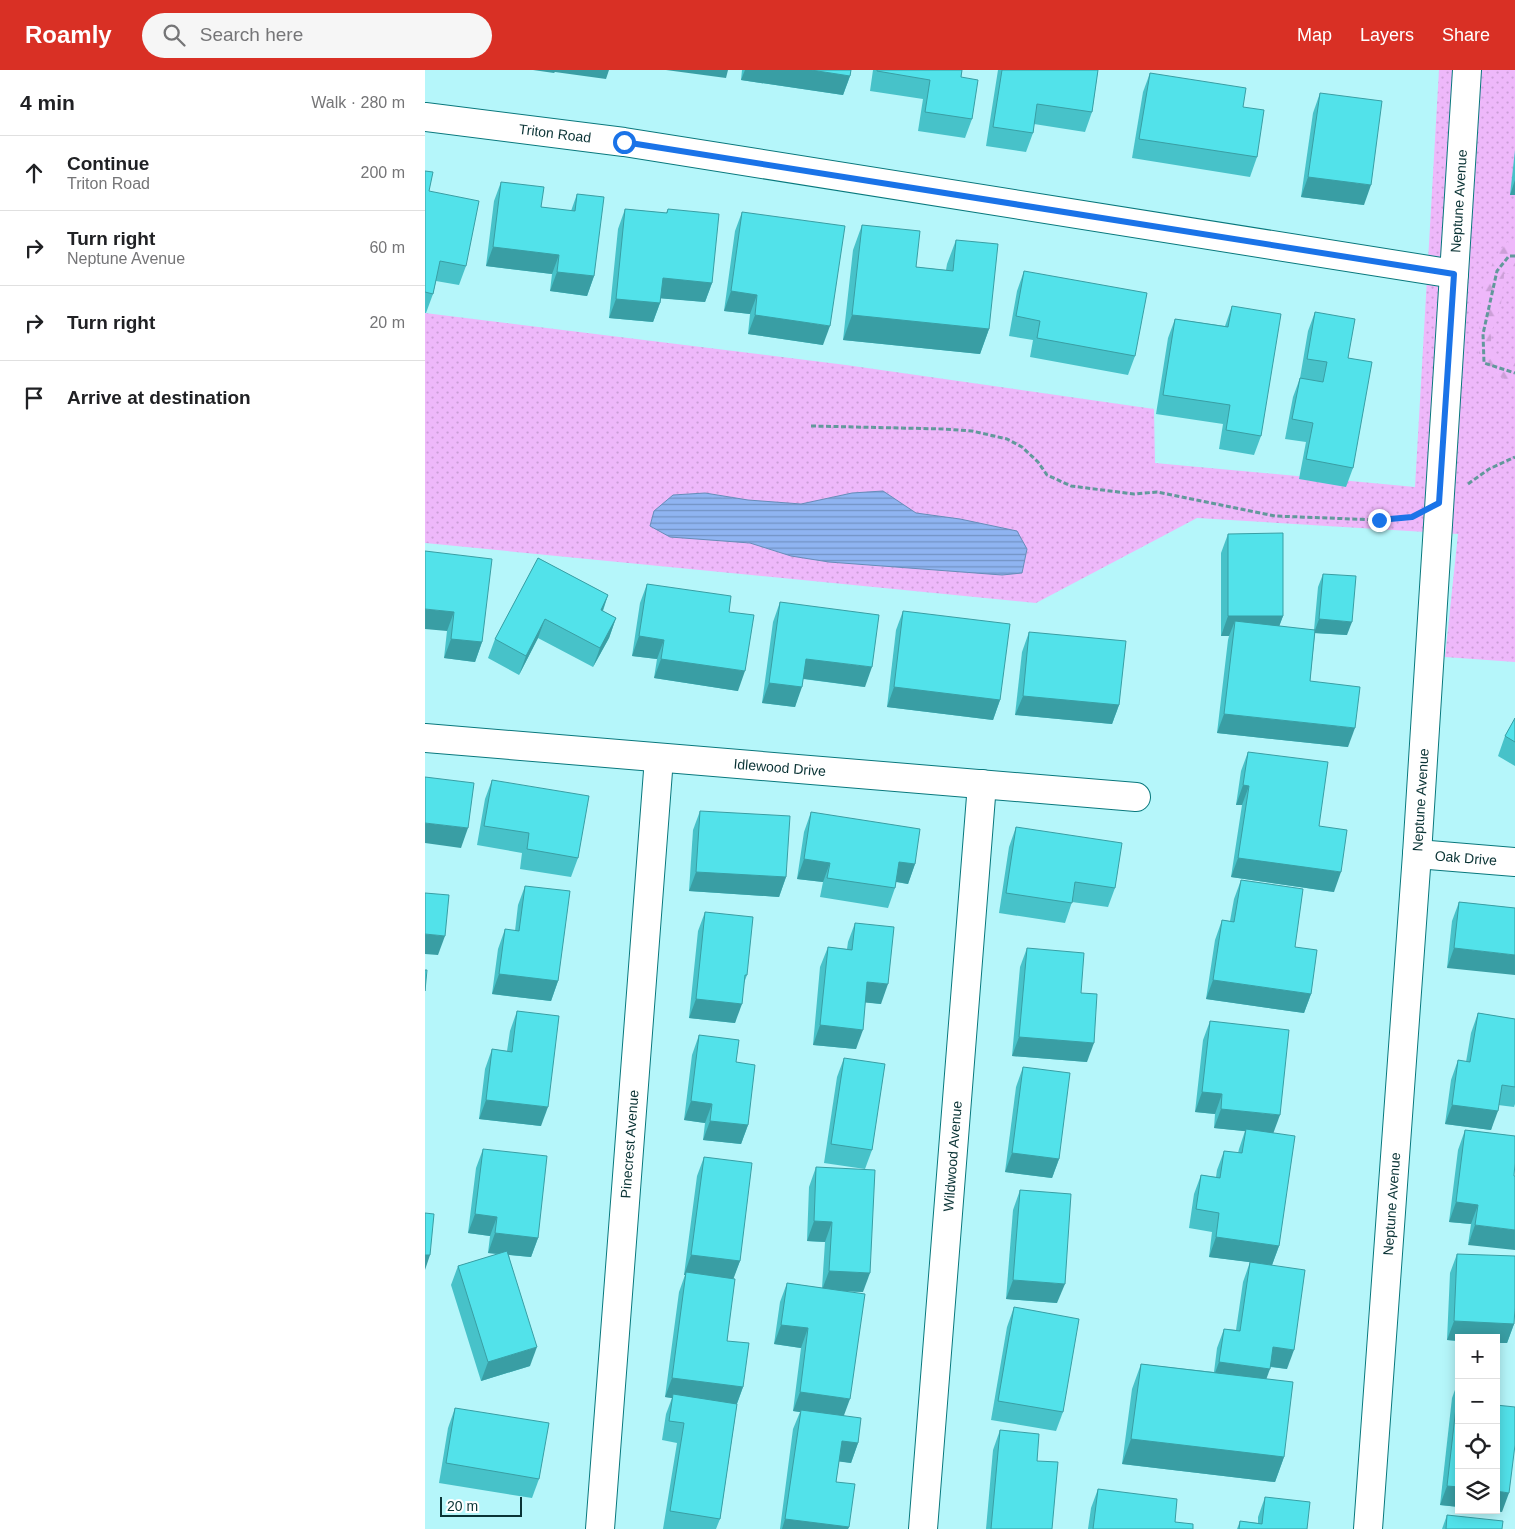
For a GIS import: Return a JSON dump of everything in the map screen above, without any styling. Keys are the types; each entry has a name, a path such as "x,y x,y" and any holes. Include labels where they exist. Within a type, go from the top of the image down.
{"street":[{"name":"Neptune Avenue","path":"1367,1529 1417,854 1467,70"},
{"name":"Triton Road","path":"425,117 624,142 1454,274"},
{"name":"Idlewood Drive","path":"425,738 1136,797"},
{"name":"Pinecrest Avenue","path":"600,1529 659,758"},
{"name":"Wildwood Avenue","path":"923,1529 982,784"},
{"name":"Oak Drive","path":"1417,854 1515,862"}],"path":[{"path":"1515,256 1509,256 1497,271 1483,334 1484,364 1515,373"},
{"path":"811,426 944,429 972,432 1007,440 1021,447 1038,462 1047,474 1071,486 1135,494 1167,493 1275,516 1379,520 1412,517 1439,503 1489,469 1515,457"}],"green space":[{"path":"1439,70 1515,70 1515,662 1445,657 1458,534 1197,518 1036,603 425,543 425,313 846,365 1154,409 1155,463 1415,487"},
{"path":"1507,242 1515,244 1515,272 1504,274 1501,304 1492,330 1490,352 1506,363 1515,362 1515,383 1502,378 1479,359 1480,296 1495,257"}],"water":[{"path":"883,491 916,513 960,519 1017,531 1027,549 1022,573 1002,575 829,562 791,556 750,543 670,537 650,526 654,511 673,495 705,493 748,500 801,504 852,493"}],"building":[{"path":"811,70 851,70 850,76"},
{"path":"877,70 962,70 961,77 978,80 972,119 925,112 930,80"},
{"path":"1002,70 1098,70 1092,112 1037,104 1033,133 993,127"},
{"path":"1150,73 1246,88 1243,107 1264,110 1257,157 1139,139"},
{"path":"1320,93 1382,101 1371,185 1308,177"},
{"path":"425,171 433,172 429,191 479,201 466,266 440,261 433,294 425,292"},
{"path":"501,182 544,187 541,207 575,211 577,194 604,197 594,276 557,272 559,255 493,247"},
{"path":"625,209 667,213 668,209 719,214 712,283 663,278 660,303 616,299"},
{"path":"742,212 845,226 830,326 755,315 757,295 731,291"},
{"path":"862,225 920,231 916,267 953,271 956,240 998,244 989,329 852,315"},
{"path":"1024,271 1147,293 1135,356 1037,338 1040,321 1016,316"},
{"path":"1232,306 1281,314 1261,436 1226,430 1230,405 1163,395 1175,319 1228,327"},
{"path":"1315,312 1355,319 1348,358 1372,362 1353,468 1306,459 1313,423 1292,419 1300,378 1323,382 1327,362 1307,359"},
{"path":"1283,533 1283,616 1228,616 1228,534"},
{"path":"425,551 492,559 482,642 451,639 454,612 425,609"},
{"path":"538,558 608,595 601,610 616,618 600,648 545,619 526,656 495,639"},
{"path":"1323,574 1356,576 1352,622 1319,619"},
{"path":"647,584 731,596 729,612 754,615 745,671 661,659 664,640 639,636"},
{"path":"780,602 879,615 872,667 806,659 802,687 769,683"},
{"path":"903,611 1010,624 1000,700 894,687"},
{"path":"1235,621 1315,630 1310,681 1360,687 1355,728 1224,714"},
{"path":"1029,632 1126,641 1119,705 1023,696"},
{"path":"1515,718 1515,742 1505,736"},
{"path":"1248,752 1328,762 1319,826 1347,830 1341,872 1238,858 1249,786 1243,785"},
{"path":"425,777 474,783 468,828 425,823"},
{"path":"492,780 589,796 578,858 527,849 529,833 484,826"},
{"path":"700,811 790,816 786,877 696,872"},
{"path":"811,812 920,829 915,864 899,862 895,888 827,878 830,863 804,859"},
{"path":"1016,827 1122,843 1115,888 1075,882 1072,903 1006,893"},
{"path":"1241,880 1303,889 1295,947 1317,950 1311,994 1213,980 1222,920 1234,922"},
{"path":"525,886 570,891 558,981 499,974 505,929 519,931"},
{"path":"425,893 449,895 445,936 425,934"},
{"path":"1459,902 1515,908 1515,955 1454,948"},
{"path":"705,912 753,917 742,1004 696,999"},
{"path":"855,923 894,927 888,984 867,982 863,1030 820,1025 828,947 852,950"},
{"path":"1027,948 1084,953 1081,993 1097,994 1094,1043 1019,1037"},
{"path":"425,970 427,970 425,991"},
{"path":"517,1011 559,1016 548,1107 486,1100 492,1049 512,1052"},
{"path":"1478,1013 1515,1019 1515,1087 1502,1085 1498,1111 1452,1105 1458,1060 1470,1062"},
{"path":"1210,1021 1289,1030 1280,1115 1221,1109 1222,1094 1202,1092"},
{"path":"699,1035 739,1040 736,1062 755,1065 748,1125 710,1121 712,1104 691,1101"},
{"path":"844,1058 885,1064 872,1150 831,1144"},
{"path":"1023,1067 1070,1073 1059,1159 1012,1153"},
{"path":"1246,1129 1295,1136 1279,1246 1216,1237 1219,1213 1196,1209 1201,1175 1220,1178 1224,1151 1242,1153"},
{"path":"1465,1130 1515,1136 1515,1230 1475,1225 1478,1205 1456,1202"},
{"path":"483,1149 547,1156 538,1238 495,1233 497,1217 475,1214"},
{"path":"704,1157 752,1163 740,1261 691,1255"},
{"path":"816,1167 875,1170 870,1273 829,1271 832,1222 814,1221"},
{"path":"1020,1190 1071,1194 1065,1284 1013,1280"},
{"path":"425,1213 434,1214 430,1255 425,1255"},
{"path":"507,1251 537,1347 488,1362 458,1266"},
{"path":"1457,1254 1515,1256 1514,1324 1454,1321"},
{"path":"1250,1262 1305,1270 1294,1350 1273,1347 1270,1369 1219,1362 1224,1329 1240,1331"},
{"path":"686,1272 735,1279 727,1341 749,1343 743,1387 672,1378"},
{"path":"787,1283 865,1294 850,1399 800,1392 808,1328 781,1325"},
{"path":"1014,1307 1079,1319 1063,1412 998,1401"},
{"path":"1141,1364 1293,1382 1284,1457 1131,1439"},
{"path":"673,1394 737,1404 720,1519 670,1511 684,1423 669,1421"},
{"path":"1500,1405 1515,1407 1515,1445 1509,1493 1500,1492"},
{"path":"455,1408 549,1423 539,1479 446,1463"},
{"path":"801,1410 861,1418 858,1443 842,1441 836,1482 855,1484 849,1527 785,1519"},
{"path":"1455,1416 1455,1487 1447,1486"},
{"path":"1000,1430 1039,1434 1037,1461 1058,1462 1052,1529 991,1529"},
{"path":"1098,1489 1177,1499 1175,1522 1193,1524 1193,1529 1093,1529"},
{"path":"1265,1497 1310,1502 1307,1529 1239,1529 1240,1521 1262,1524"},
{"path":"1447,1515 1503,1521 1502,1529 1446,1529"}],"route":[{"path":"624,142 1454,274 1439,503 1412,517 1379,520"}]}
